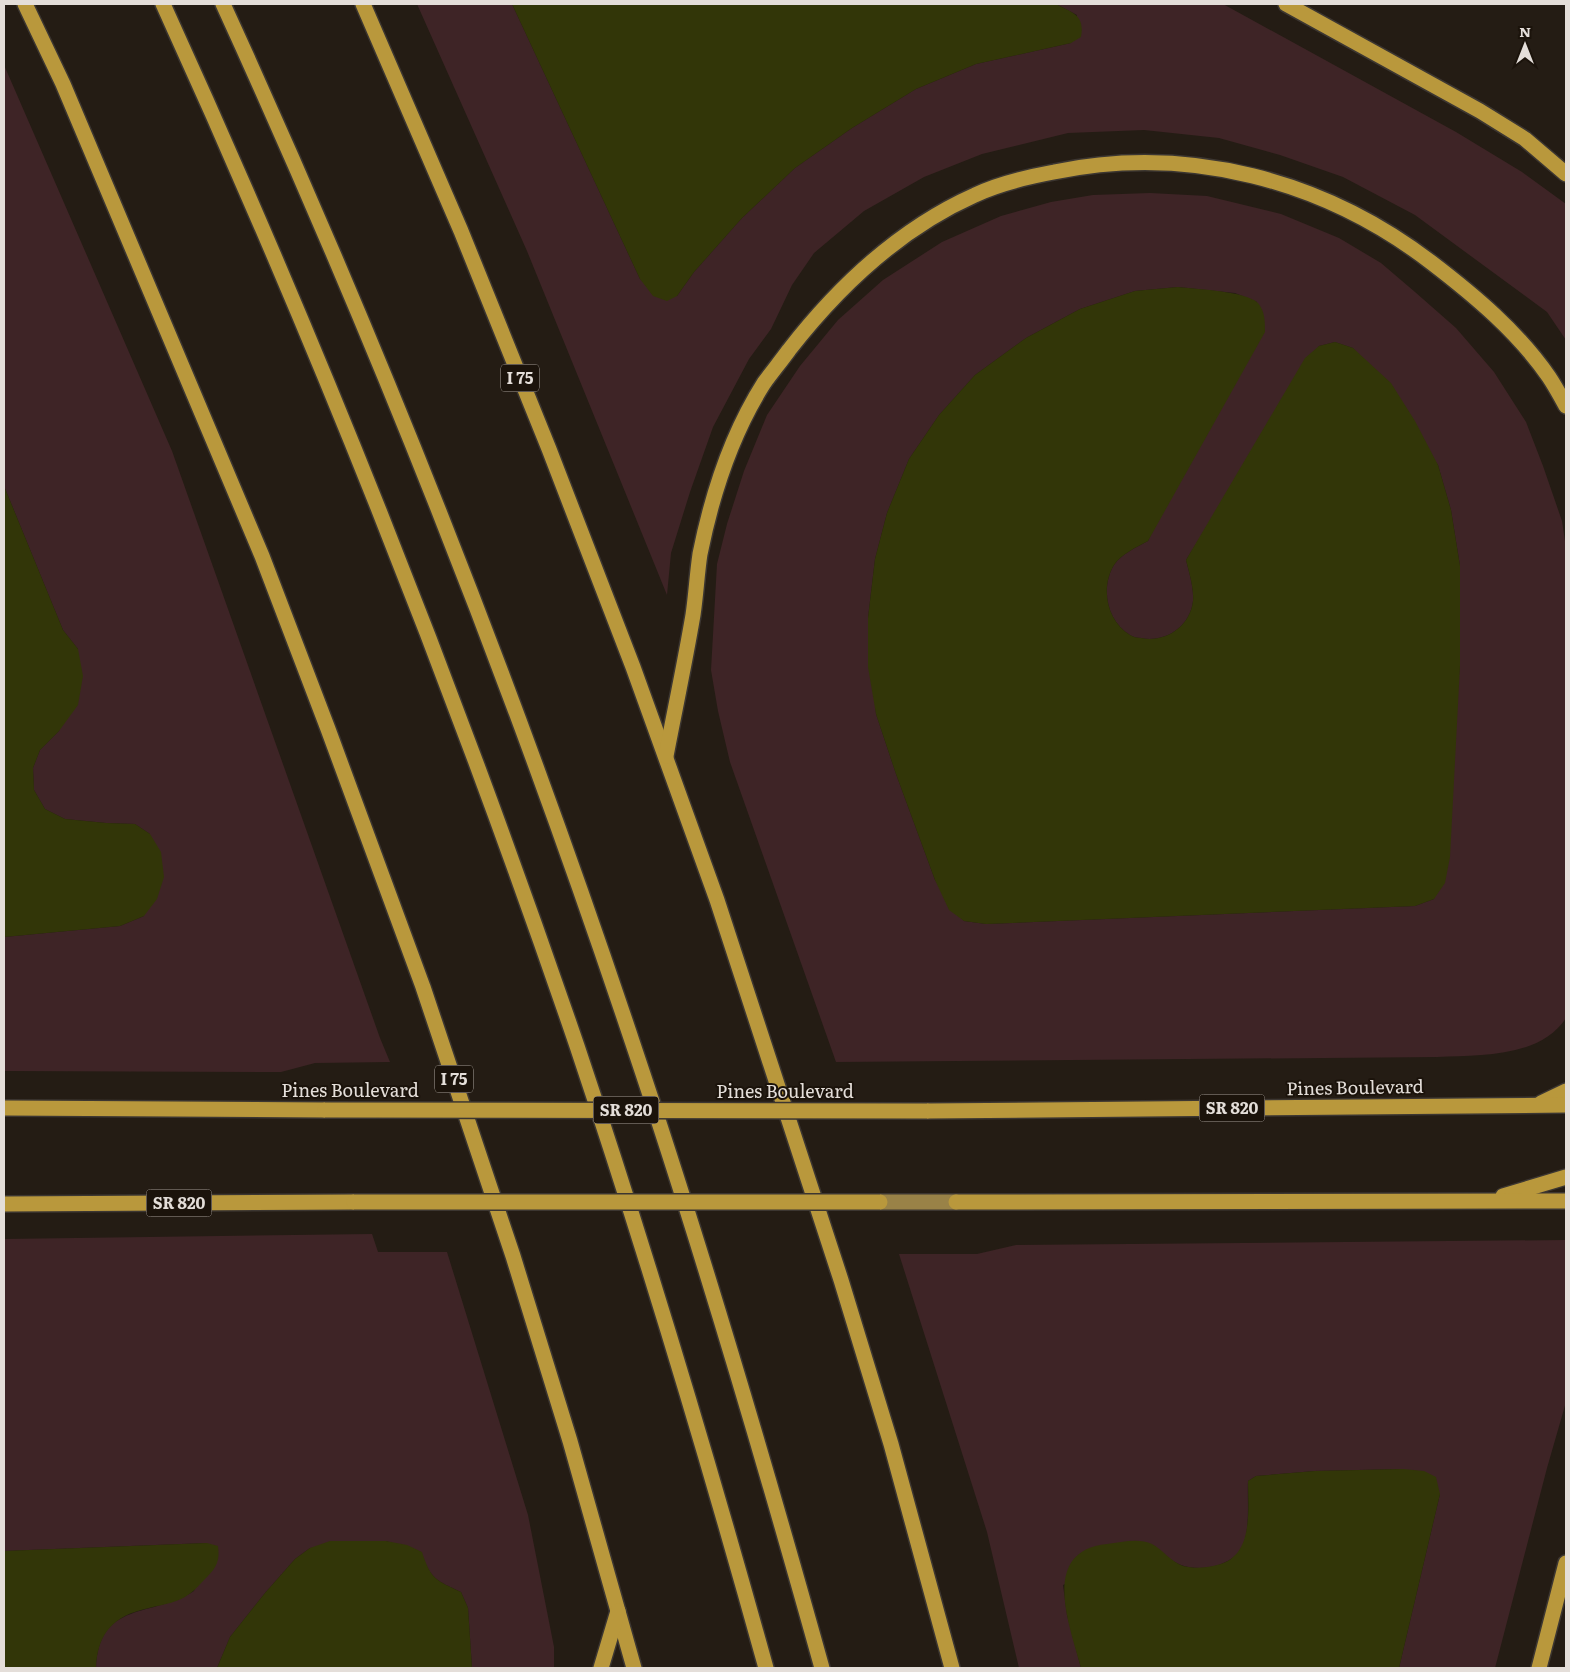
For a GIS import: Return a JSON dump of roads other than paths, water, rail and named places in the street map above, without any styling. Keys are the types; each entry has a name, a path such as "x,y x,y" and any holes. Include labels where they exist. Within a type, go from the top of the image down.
{"highway":[{"name":"I 75","path":"25,4 78,120 262,556 423,986 513,1256 570,1441 634,1668"},
{"path":"162,4 287,283 356,451 452,696 513,864 578,1049 671,1339 766,1668"},
{"path":"223,4 338,265 408,433 571,864 634,1047 734,1360 771,1484 822,1668"},
{"name":"I 75","path":"363,4 461,232 549,449 633,667 717,900 841,1280 891,1444 952,1668"},
{"path":"1286,4 1480,111 1525,139 1566,174"},
{"path":"666,757 693,614 700,557 715,490 740,428 765,382 806,328 881,253 918,227 975,195 1018,179 1071,168 1119,162 1173,164 1221,169 1278,182 1330,201 1380,227 1417,251 1456,281 1501,320 1520,341 1548,376 1566,406"},
{"path":"1537,1104 1566,1091"},
{"name":"Pines Boulevard","path":"4,1108 927,1111 1566,1105"},
{"path":"1485,1202 1566,1177"},
{"name":"SR 820","path":"956,1202 1566,1201"},
{"name":"SR 820","path":"4,1204 880,1202"},
{"path":"1539,1668 1566,1562"},
{"path":"601,1668 618,1611"}],"main road":[{"name":"SR 820","path":"880,1202 956,1202"}]}
